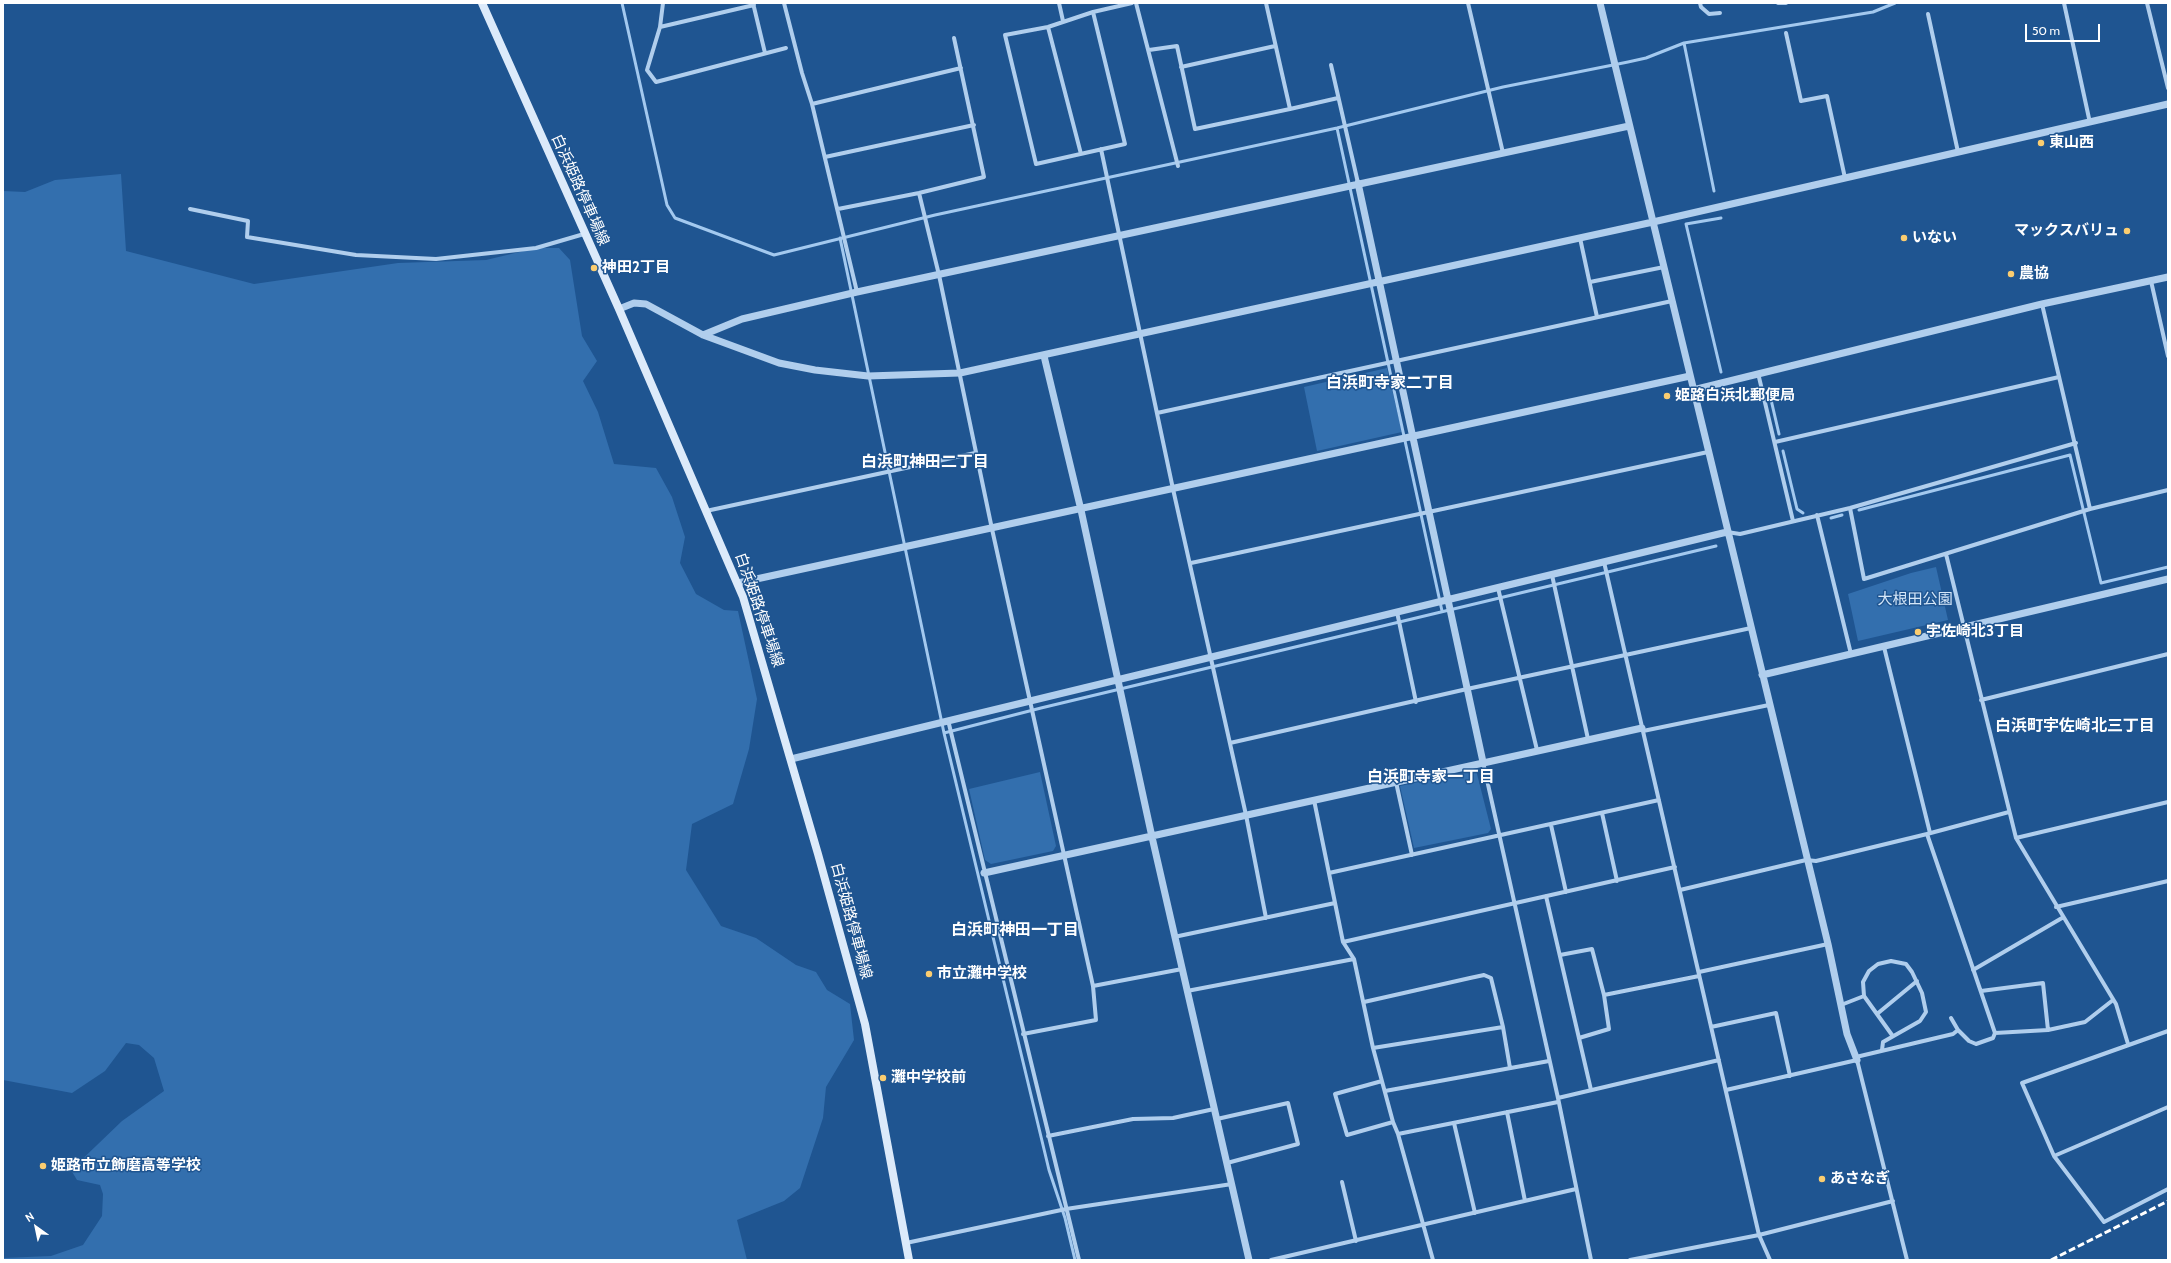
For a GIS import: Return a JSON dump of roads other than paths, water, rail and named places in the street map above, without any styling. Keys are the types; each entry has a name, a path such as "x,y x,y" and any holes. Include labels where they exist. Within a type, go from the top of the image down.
{"main road":[{"name":"白浜姫路停車場線","path":"482,3 584,234 619,309 738,583 791,759 865,1024 909,1260"}],"street":[{"path":"663,3 660,28 647,70 656,82 786,48"},
{"path":"784,3 802,73 812,104 857,292"},
{"path":"1059,3 1063,21"},
{"path":"1093,12 1125,144 1036,164 1005,35 1048,27 1093,12 1132,3"},
{"path":"1136,3 1178,166"},
{"path":"1266,3 1290,109"},
{"path":"1468,3 1503,153"},
{"path":"1600,3 1806,860 1828,944 1847,1034 1856,1058 1907,1260"},
{"path":"1700,3 1701,7 1709,14 1720,13"},
{"path":"1778,3 1786,3"},
{"path":"2064,3 2091,123"},
{"path":"2147,3 2168,88"},
{"path":"660,28 754,4 766,52"},
{"path":"1928,14 1958,152"},
{"path":"1048,27 1081,154"},
{"path":"1786,33 1801,102 1827,96 1845,178"},
{"path":"838,209 919,193 984,177 954,38"},
{"path":"1148,50 1177,46 1195,129 1338,98"},
{"path":"1181,67 1276,46"},
{"path":"1330,65 1358,183 1395,362 1452,616 1498,836 1558,1100 1591,1260"},
{"path":"812,104 961,68"},
{"path":"619,309 634,303 646,304 703,335 779,363 815,370 868,376 960,373 1044,356 1140,333 1653,222 2091,123 2168,104"},
{"path":"825,157 974,125"},
{"path":"703,335 742,319 857,292 1358,183 1629,126"},
{"path":"1101,149 1173,489 1246,815 1266,918"},
{"path":"919,193 939,275 992,529 1093,986 1096,1020 1023,1034"},
{"path":"190,209 248,221 247,237 356,255 436,259 536,248 584,234"},
{"path":"1580,238 1597,318"},
{"path":"1590,282 1664,267"},
{"path":"1693,390 2042,304 2168,277"},
{"path":"2151,281 2168,356"},
{"path":"1157,413 1672,301"},
{"path":"2042,304 2076,443 2090,509"},
{"path":"1044,356 1081,510 1174,937 1249,1260"},
{"path":"1758,373 1793,521"},
{"path":"738,583 1081,510 1690,376"},
{"path":"1775,442 2059,377"},
{"path":"791,759 1210,656 1728,532 1740,534 1850,508 2076,443"},
{"path":"1191,564 1708,452"},
{"path":"706,511 976,453"},
{"path":"1850,508 1864,579 2090,509 2168,490"},
{"path":"1817,515 1851,654"},
{"path":"1946,554 2016,838 2062,918 2112,1000 2128,1044"},
{"path":"1604,562 1759,1235 1770,1260"},
{"path":"1552,575 1588,739"},
{"path":"1762,675 2168,579"},
{"path":"1498,588 1537,750"},
{"path":"1397,612 1416,702"},
{"path":"1230,743 1416,702 1467,689 1573,668 1751,628"},
{"path":"1884,647 1928,834 1995,1033 1993,1038 1976,1044 1969,1041 1958,1030 1951,1018"},
{"path":"1981,700 2168,654"},
{"path":"984,873 1152,837 1588,739 1643,730 1769,705"},
{"path":"948,720 1078,1260"},
{"path":"1396,782 1412,855"},
{"path":"1314,800 1343,942 1354,959 1382,1081 1433,1260"},
{"path":"1329,873 1602,814 1659,800"},
{"path":"2016,838 2168,802"},
{"path":"1680,890 1806,860 1816,861 1928,834 2009,812"},
{"path":"1602,814 1617,880"},
{"path":"1551,825 1566,892"},
{"path":"1343,942 1675,867"},
{"path":"2056,907 2168,882"},
{"path":"1546,896 1591,1090"},
{"path":"1174,937 1335,904"},
{"path":"1973,970 2062,918"},
{"path":"1604,995 1828,944"},
{"path":"1560,955 1592,949 1604,995 1608,1029 1579,1038"},
{"path":"1187,992 1354,959"},
{"path":"1882,1050 1883,1042 1892,1035 1913,1027 1920,1021 1926,1012 1922,993 1917,981 1906,964 1891,961 1878,964 1869,971 1863,982 1864,996 1892,1035"},
{"path":"1093,986 1182,969"},
{"path":"1364,1002 1484,975 1491,978 1503,1027 1510,1068"},
{"path":"1877,1014 1917,981"},
{"path":"1980,991 2043,983 2048,1030"},
{"path":"1841,1005 1864,996"},
{"path":"1995,1033 2048,1030 2085,1022 2112,1000"},
{"path":"1711,1027 1776,1013 1790,1076"},
{"path":"1374,1048 1503,1027"},
{"path":"1726,1090 1790,1076 1882,1050 1953,1034 1958,1030"},
{"path":"2168,1031 2022,1083 2054,1156 2104,1222 2168,1189"},
{"path":"1398,1134 1507,1112 1558,1100 1591,1090 1719,1060"},
{"path":"1385,1091 1549,1061"},
{"path":"1382,1081 1335,1094 1347,1136 1393,1122"},
{"path":"1217,1119 1288,1103 1295,1130 1298,1144 1227,1163"},
{"path":"2054,1156 2168,1107"},
{"path":"1048,1136 1133,1120 1173,1118 1214,1109"},
{"path":"1507,1112 1525,1201"},
{"path":"1454,1123 1475,1213"},
{"path":"1342,1182 1356,1241"},
{"path":"905,1243 1066,1209 1232,1184"},
{"path":"1272,1260 1576,1189"},
{"path":"1630,1260 1759,1235 1893,1201"}],"waterway":[{"path":"622,3 667,205 675,218 774,255 935,215 1337,128 1503,87 1646,58 1684,43 1873,12 1895,3"},
{"path":"1684,43 1714,191"},
{"path":"1337,128 1442,611"},
{"path":"1721,218 1686,224 1721,372"},
{"path":"840,238 944,733 1049,1170 1065,1218 1075,1260"},
{"path":"1769,391 1779,434"},
{"path":"1783,451 1797,509 1803,513"},
{"path":"1859,510 2070,455 2101,583 2168,567"},
{"path":"1831,518 1842,515"},
{"path":"944,733 1041,708 1716,546"}],"railway":[{"path":"2051,1260 2168,1201"}],"place":[{"name":"東山西","path":"2041,143"},
{"name":"マックスバリュ","path":"2127,231"},
{"name":"いない","path":"1904,238"},
{"name":"神田2丁目","path":"594,268"},
{"name":"農協","path":"2011,274"},
{"name":"姫路白浜北郵便局","path":"1667,396"},
{"name":"宇佐崎北3丁目","path":"1918,632"},
{"name":"市立灘中学校","path":"929,974"},
{"name":"灘中学校前","path":"883,1078"},
{"name":"姫路市立飾磨高等学校","path":"43,1166"},
{"name":"あさなぎ","path":"1822,1179"}],"district":[{"name":"白浜町寺家二丁目","path":"1390,383"},
{"name":"白浜町神田二丁目","path":"925,462"},
{"name":"白浜町宇佐崎北三丁目","path":"2075,726"},
{"name":"白浜町寺家一丁目","path":"1431,777"},
{"name":"白浜町神田一丁目","path":"1015,930"}],"park label":[{"name":"大根田公園","path":"1915,600"}]}
